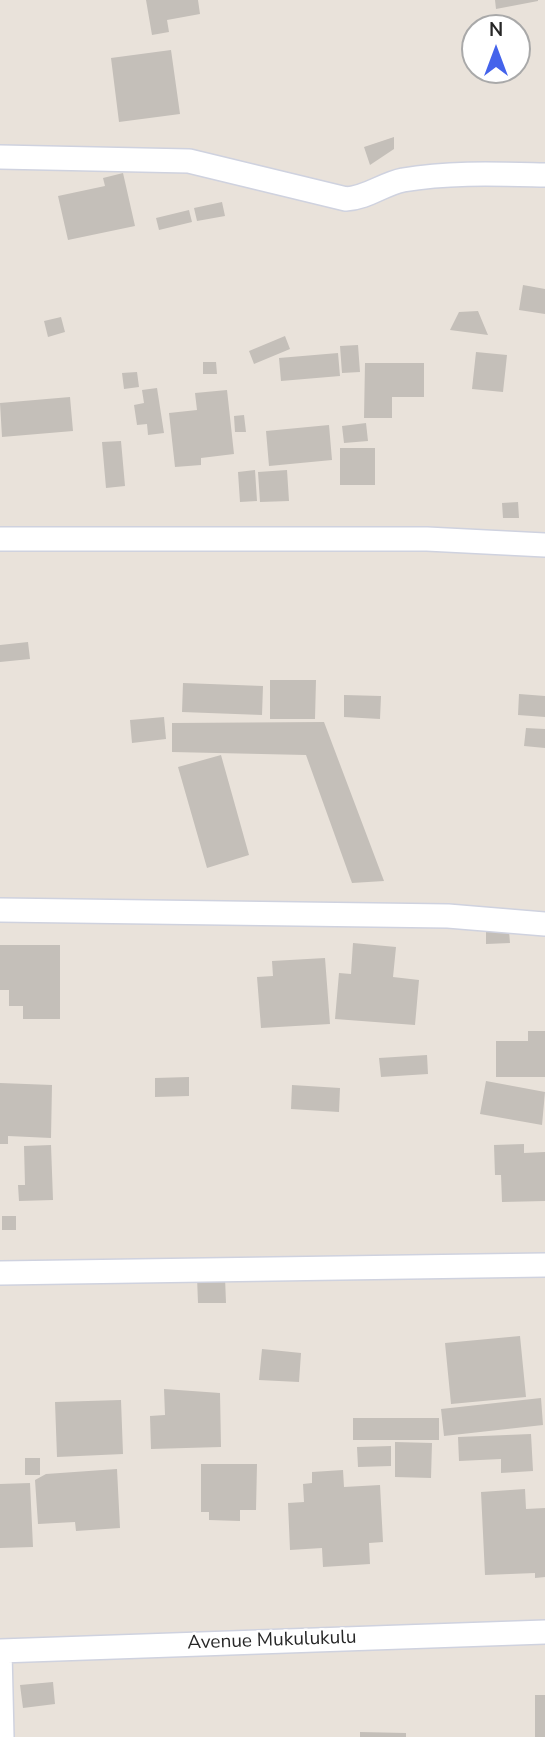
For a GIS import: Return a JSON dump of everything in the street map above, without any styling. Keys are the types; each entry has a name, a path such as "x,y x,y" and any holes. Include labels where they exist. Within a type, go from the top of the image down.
{"street":[{"path":"0,158 189,161 346,199 362,197 405,180 461,174 545,174"},
{"path":"0,539 427,539 545,545"},
{"path":"0,910 448,916 545,924"},
{"path":"0,1273 545,1265"},
{"name":"Avenue Mukulukulu","path":"0,1651 545,1632"},
{"path":"0,1651 2,1737"}],"building":[{"path":"146,0 198,0 200,14 167,20 169,32 152,35"},
{"path":"495,0 538,0 538,1 496,9"},
{"path":"171,50 180,114 119,122 111,58"},
{"path":"394,137 394,149 370,165 364,147"},
{"path":"123,173 135,226 68,240 58,196 105,186 103,178"},
{"path":"222,202 225,216 197,221 194,208"},
{"path":"189,210 192,222 159,230 156,218"},
{"path":"523,285 545,289 545,314 519,310"},
{"path":"478,311 488,335 450,330 459,312"},
{"path":"61,317 65,332 48,337 44,321"},
{"path":"285,336 290,349 254,364 249,351"},
{"path":"358,345 360,372 342,373 340,346"},
{"path":"476,352 507,355 503,392 472,389"},
{"path":"338,353 340,376 281,381 279,358"},
{"path":"203,362 216,362 217,374 203,374"},
{"path":"365,363 424,363 424,397 392,397 392,418 364,418"},
{"path":"137,372 139,387 124,389 122,373"},
{"path":"157,388 164,433 148,435 147,424 137,425 134,405 144,403 142,390"},
{"path":"227,390 234,454 201,458 201,465 175,467 169,413 197,410 195,393"},
{"path":"70,397 73,431 2,437 0,403"},
{"path":"244,415 246,432 235,432 234,416"},
{"path":"366,423 368,441 344,443 342,426"},
{"path":"329,425 332,460 269,466 266,431"},
{"path":"121,441 125,486 106,488 102,442"},
{"path":"340,448 375,448 375,485 340,485"},
{"path":"255,470 257,501 240,502 238,472"},
{"path":"287,470 289,501 260,502 258,472"},
{"path":"518,502 519,518 503,518 502,503"},
{"path":"28,642 30,659 0,662 0,645"},
{"path":"270,680 316,680 315,719 270,719"},
{"path":"183,683 263,686 262,715 182,712"},
{"path":"519,694 545,696 545,717 518,715"},
{"path":"344,695 381,696 380,719 344,717"},
{"path":"164,717 166,739 132,743 130,720"},
{"path":"324,722 384,881 352,883 306,755 172,752 172,723"},
{"path":"526,728 545,729 545,748 524,746"},
{"path":"221,755 249,855 207,868 178,767"},
{"path":"509,931 510,943 486,944 486,932"},
{"path":"353,943 396,947 393,977 419,980 415,1025 335,1019 339,973 351,974"},
{"path":"0,945 60,945 60,1019 23,1019 23,1006 9,1006 9,990 0,990"},
{"path":"325,958 330,1024 261,1028 257,977 273,976 272,961"},
{"path":"528,1031 545,1031 545,1077 496,1077 496,1041 528,1041"},
{"path":"427,1055 428,1074 381,1077 379,1058"},
{"path":"189,1077 189,1096 155,1097 155,1078"},
{"path":"486,1081 545,1092 542,1125 480,1114"},
{"path":"0,1083 52,1085 51,1138 8,1136 8,1144 0,1144"},
{"path":"292,1085 340,1088 339,1112 291,1109"},
{"path":"524,1144 524,1153 545,1152 545,1201 502,1202 501,1175 495,1175 494,1145"},
{"path":"51,1145 53,1200 19,1201 18,1185 25,1185 24,1146"},
{"path":"2,1216 16,1216 16,1230 2,1230"},
{"path":"197,1277 225,1277 226,1303 198,1303"},
{"path":"520,1336 526,1397 451,1404 445,1343"},
{"path":"262,1349 301,1353 299,1382 259,1380"},
{"path":"164,1389 220,1393 221,1447 151,1449 150,1416 165,1415"},
{"path":"541,1398 543,1425 444,1436 441,1409"},
{"path":"121,1400 123,1454 57,1457 55,1402"},
{"path":"353,1418 439,1418 439,1440 353,1440"},
{"path":"531,1434 533,1471 501,1473 501,1459 459,1461 458,1437"},
{"path":"395,1442 432,1443 431,1478 395,1477"},
{"path":"391,1446 391,1466 358,1467 357,1447"},
{"path":"25,1458 40,1458 40,1475 25,1475"},
{"path":"201,1464 257,1464 256,1510 240,1510 240,1521 209,1520 209,1512 201,1512"},
{"path":"117,1469 120,1528 76,1531 75,1522 38,1524 35,1480 46,1474"},
{"path":"343,1470 344,1487 380,1485 383,1542 369,1543 370,1564 323,1567 322,1548 290,1550 288,1503 304,1502 303,1484 312,1483 312,1472"},
{"path":"30,1483 33,1547 0,1548 0,1484"},
{"path":"525,1489 526,1509 545,1508 545,1577 535,1578 535,1573 485,1575 481,1492"},
{"path":"53,1682 55,1704 23,1708 20,1685"},
{"path":"535,1695 545,1695 545,1737 535,1737"},
{"path":"360,1732 406,1733 406,1737 360,1737"}]}
